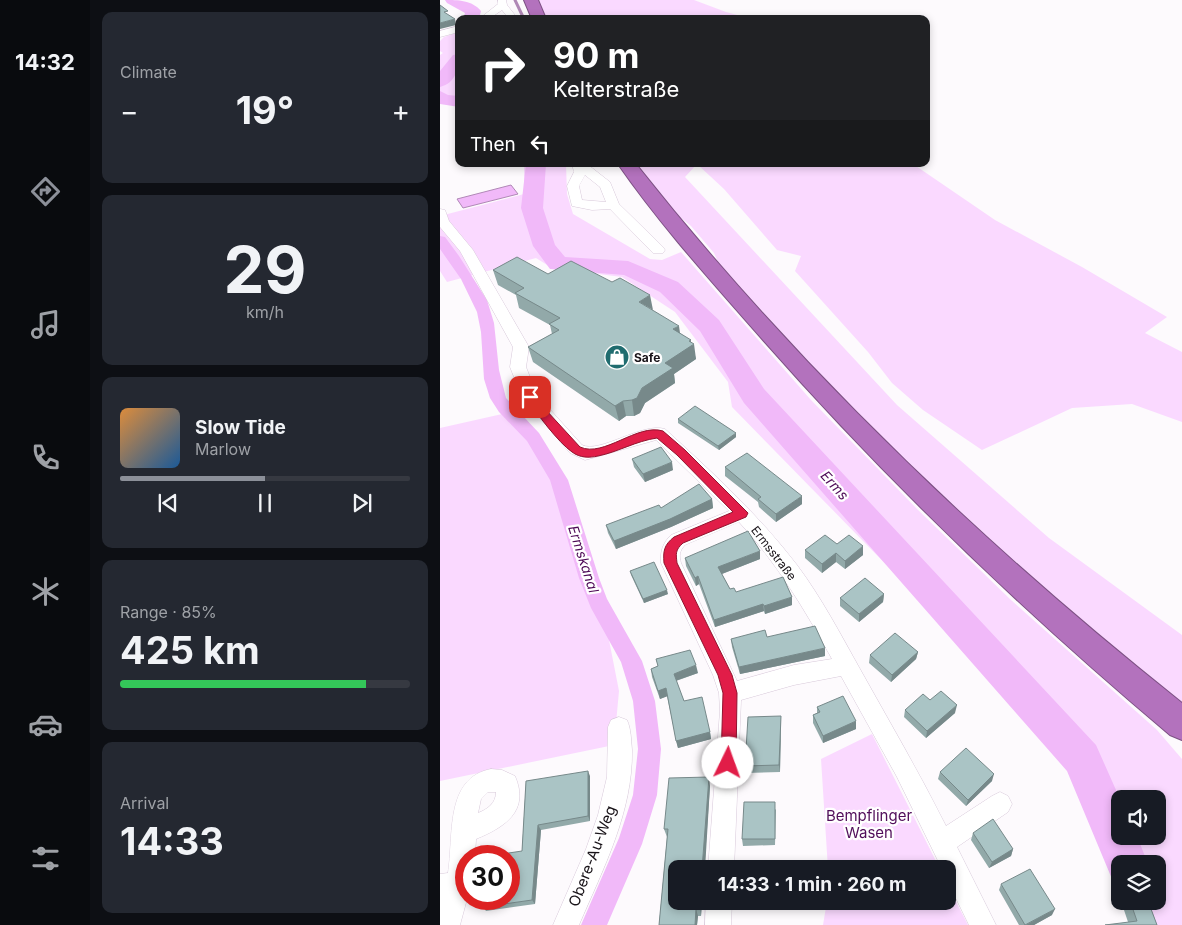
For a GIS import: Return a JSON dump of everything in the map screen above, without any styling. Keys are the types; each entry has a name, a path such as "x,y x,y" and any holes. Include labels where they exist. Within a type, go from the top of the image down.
{"highway":[{"path":"531,0 537,15"},
{"path":"629,167 673,223 729,289 870,440 939,509 1014,579 1090,648 1182,724"}],"street":[{"path":"487,15 502,2 511,15"},
{"path":"440,34 455,30"},
{"path":"579,167 580,172 573,186 576,202 592,206 613,205"},
{"path":"583,167 606,185 613,205 658,250"},
{"name":"Ermsstraße","path":"440,213 443,222 466,250 521,347 518,367 530,397 576,449 585,454 598,452 659,433 681,452 742,513 791,572 848,665 942,842 983,925"},
{"path":"722,860 730,726 730,693 724,675 671,563 670,554 671,546 678,540 742,513"},
{"path":"730,693 794,675 848,665"},
{"name":"Obere-Au-Weg","path":"566,925 592,865 609,819 619,776 619,726"},
{"path":"942,842 1000,804"},
{"path":"447,925 449,885 466,831"},
{"path":"718,925 719,910"}],"green space":[{"path":"538,0 694,0 737,15 544,15"},
{"path":"455,33 455,98 440,97 440,55 443,53 440,51 440,41 444,37"},
{"path":"524,167 566,167 567,194 573,214 650,259 662,260 681,252 811,400 917,509 1011,600 1157,730 1182,759 1182,925 1150,925 1145,910 1166,910 1166,855 1123,855 1119,845 1166,845 1166,790 1111,790 1111,827 1086,769 732,407 728,382 675,312 622,277 552,268 536,258 447,282 440,271 440,216 524,194"},
{"path":"638,167 694,167 685,177 897,405 1049,538 1182,635 1182,709 962,518 861,419 723,273 714,253 691,226 675,213"},
{"path":"700,167 917,167 995,220 1082,267 1167,317 1145,333 1182,352 1182,422 1132,404 1072,408 982,450 923,410 892,383 868,352 795,271 801,256 777,250 724,189"},
{"path":"520,410 552,478 600,594 619,691 614,745 440,781 440,428"},
{"name":"Bempflinger Wasen","path":"872,734 935,860 827,860 821,759"},
{"path":"956,902 968,925 823,925 826,910 956,910"}],"shaded area":[{"path":"511,185 518,194 463,208 457,199"}],"building":[{"path":"440,5 448,11 444,12 455,19 440,23"},
{"name":"Safe","path":"517,257 548,274 571,261 612,282 620,278 650,295 639,302 679,326 673,329 691,340 689,341 694,344 665,363 673,368 642,388 637,398 623,401 615,406 528,347 559,330 549,324 560,318 515,293 524,288 493,270"},
{"path":"695,406 736,433 718,446 678,419"},
{"path":"661,447 672,462 643,474 632,459"},
{"path":"747,453 802,496 776,514 758,499 761,497 725,467"},
{"path":"699,484 712,499 670,519 614,541 606,525 659,505 661,508"},
{"path":"748,531 760,551 718,567 730,589 734,588 736,592 783,577 792,597 714,620 698,576 695,578 685,558"},
{"path":"825,535 837,544 849,535 863,546 845,561 836,553 822,564 805,550"},
{"path":"654,562 667,590 643,599 630,571"},
{"path":"865,578 884,594 859,614 840,598"},
{"path":"815,626 825,648 739,667 731,639 765,630 767,637"},
{"path":"895,633 918,652 892,675 870,655"},
{"path":"690,650 696,665 674,674 684,701 702,697 710,732 676,741 666,688 658,691 651,669 658,666 656,659"},
{"path":"941,691 957,705 927,731 905,710 923,694 930,700"},
{"path":"843,696 856,721 823,736 813,715 820,712 817,707"},
{"path":"781,716 779,765 745,766 748,717"},
{"path":"966,748 994,774 968,800 940,772"},
{"path":"588,771 588,816 538,825 532,900 520,902 520,851 522,851 526,781"},
{"path":"709,777 703,860 668,860 668,910 696,910 695,925 659,925 668,829 664,829 669,778"},
{"path":"744,802 775,802 775,839 742,839"},
{"path":"993,819 1013,849 992,862 973,833"},
{"path":"1030,869 1055,909 1025,925 1001,884"},
{"path":"1133,910 1151,910 1157,925 1105,925 1137,921"}],"waterway":[{"name":"Erms","path":"452,0 473,11 472,15"},
{"path":"515,0 522,15"},
{"name":"Erms","path":"440,82 455,64"},
{"name":"Erms","path":"440,96 441,99 455,101"},
{"name":"Erms","path":"536,167 532,208 544,246 558,264 628,268 669,287 710,326 754,396 1082,758 1123,855"},
{"name":"Ermskanal","path":"440,240 468,279 480,300 487,323 492,379 498,398 504,408 525,426 546,455 559,480 589,578 604,612 632,661 644,701 649,749 645,795 636,827 594,925"}],"place":[{"name":"Safe","path":"617,357"}],"route":[{"path":"530,397 576,449 585,454 598,452 659,433 681,452 742,513 678,540 671,546 670,554 671,563 724,675 730,693 731,711 728,763"}]}
